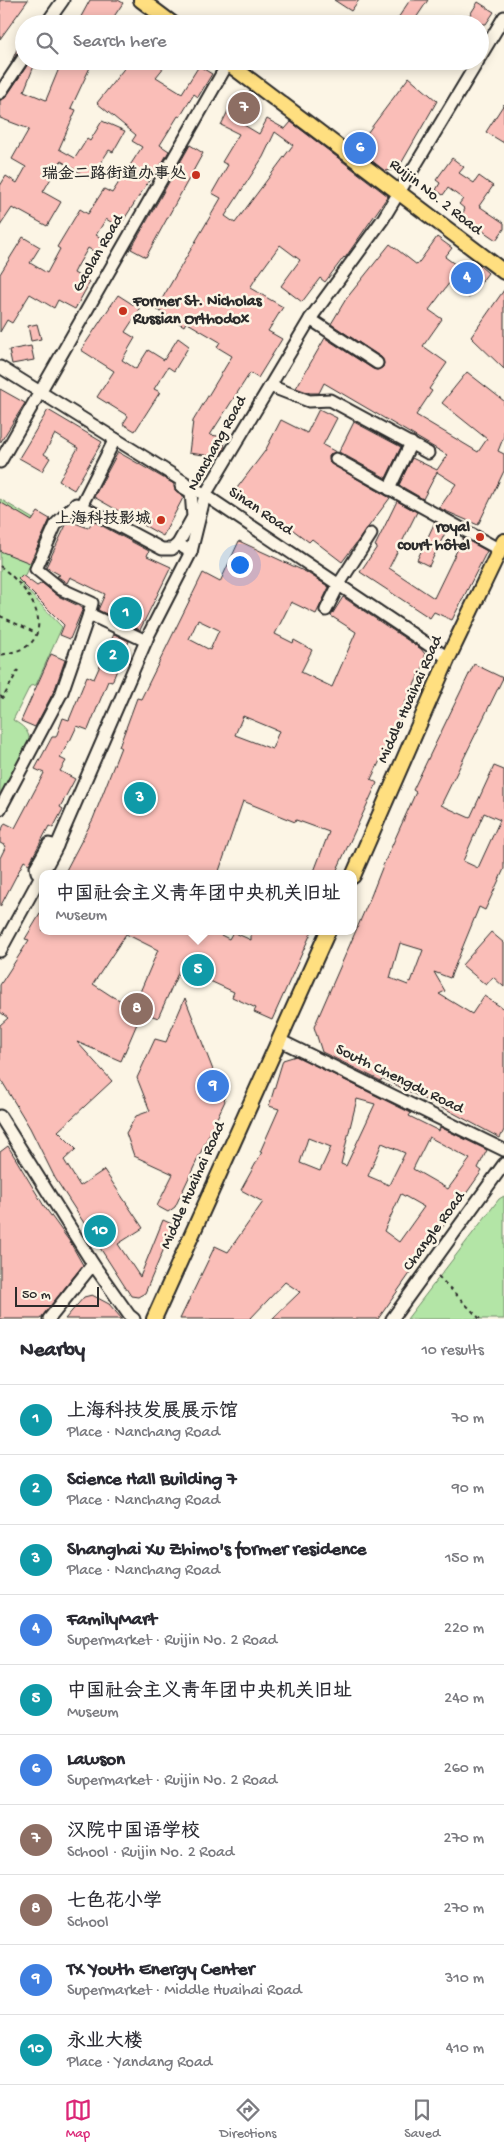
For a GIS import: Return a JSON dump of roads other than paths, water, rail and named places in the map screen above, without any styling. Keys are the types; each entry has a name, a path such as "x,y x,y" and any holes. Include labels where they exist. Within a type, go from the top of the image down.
{"main road":[{"path":"141,0 161,15"},
{"name":"Ruijin No. 2 Road","path":"237,70 388,182 398,193 504,272"},
{"name":"Middle Huaihai Road","path":"356,870 448,658 502,545"},
{"name":"Middle Huaihai Road","path":"154,1319 326,935"}],"street":[{"path":"52,15 62,0"},
{"path":"489,42 504,16"},
{"path":"0,93 15,70"},
{"name":"Gaolan Road","path":"0,462 221,70"},
{"name":"Nanchang Road","path":"45,870 57,846 146,641 191,552 205,495 310,319 383,218 473,70"},
{"path":"310,319 377,363"},
{"name":"Sinan Road","path":"0,367 39,391 113,442 205,495 448,658"},
{"path":"270,386 309,401 330,400 428,453"},
{"path":"0,809 62,692 92,603 60,589 36,569 56,524 76,504 162,549 172,550 178,544 193,517 190,492 113,442 81,506"},
{"path":"389,489 411,443"},
{"path":"336,459 389,489 502,545"},
{"path":"326,610 339,584 371,534"},
{"path":"178,544 191,552"},
{"path":"89,614 146,641"},
{"name":"Nanchang Road","path":"0,950 39,880"},
{"name":"South Chengdu Road","path":"280,1040 504,1150"},
{"path":"0,1116 93,1264 129,1315 134,1319"},
{"name":"Changle Road","path":"392,1319 504,1164"},
{"path":"49,1319 93,1264"}],"place":[{"name":"汉院中国语学校","path":"244,108"},
{"name":"Lawson","path":"360,148"},
{"name":"瑞金二路街道办事处","path":"196,175"},
{"name":"FamilyMart","path":"467,278"},
{"name":"Former St. Nicholas Russian Orthodox","path":"123,311"},
{"name":"上海科技影城","path":"161,520"},
{"name":"royal court hôtel","path":"480,537"},
{"name":"上海科技发展展示馆","path":"126,613"},
{"name":"Science Hall Building 7","path":"113,656"},
{"name":"Shanghai Xu Zhimo's former residence","path":"140,798"},
{"name":"中国社会主义青年团中央机关旧址","path":"198,970"},
{"name":"七色花小学","path":"137,1009"},
{"name":"TX Youth Energy Center","path":"213,1086"},
{"name":"永业大楼","path":"100,1231"}]}
